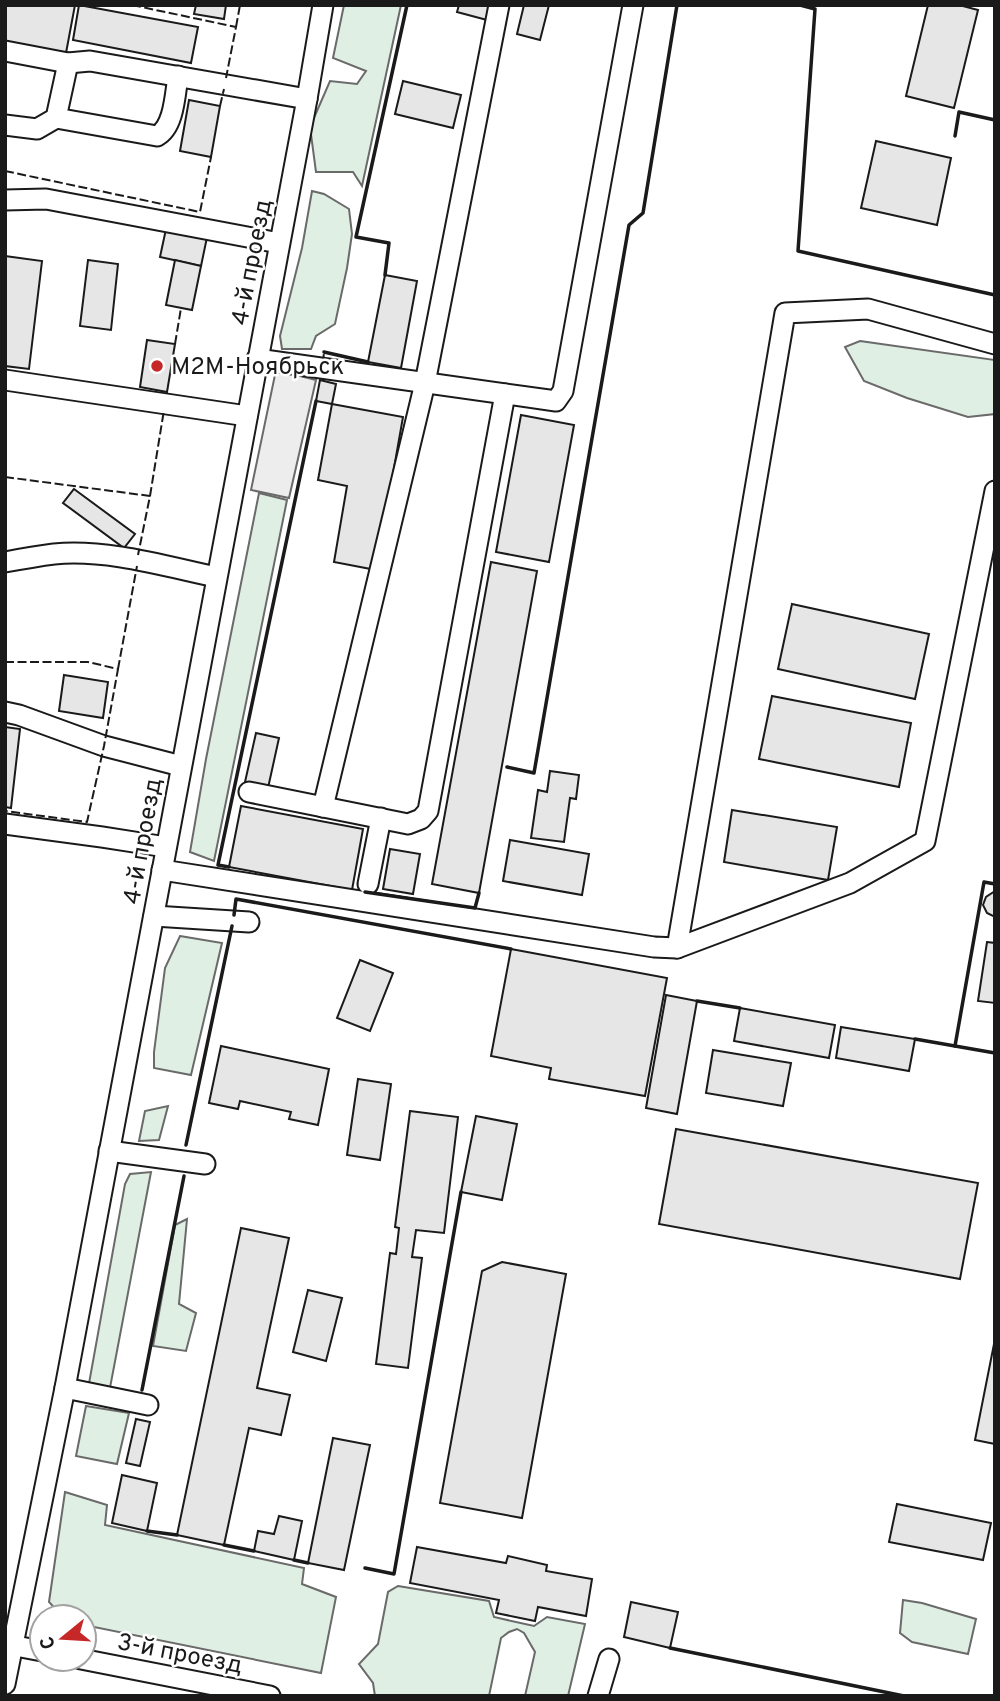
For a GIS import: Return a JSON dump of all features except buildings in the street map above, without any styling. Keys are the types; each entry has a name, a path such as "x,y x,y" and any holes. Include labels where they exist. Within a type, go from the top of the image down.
{"street":[{"name":"4-й проезд","path":"5,1684 9,1645 65,1388 323,5"},
{"path":"323,807 425,383 499,5"},
{"path":"257,359 556,401 563,391 633,5"},
{"path":"5,51 68,63 90,61 307,99"},
{"path":"56,118 68,63"},
{"path":"5,125 37,130 56,118 157,136 164,133 169,124 178,76"},
{"path":"5,200 46,199 279,243"},
{"path":"677,948 785,313 868,309 995,344"},
{"path":"5,380 247,416"},
{"path":"249,792 408,824 421,819 428,811 505,394"},
{"path":"162,870 641,945 677,948 850,883 925,842 995,491"},
{"path":"5,562 55,554 83,554 137,561 216,577"},
{"path":"5,712 104,746 181,766"},
{"path":"368,884 381,818"},
{"path":"5,824 102,836 166,848"},
{"path":"153,916 249,922"},
{"path":"109,1152 205,1164"},
{"path":"65,1388 148,1405"},
{"path":"9,1645 28,1648"},
{"path":"597,1696 609,1659"},
{"name":"3-й проезд","path":"98,1662 270,1696"}],"green space":[{"path":"344,5 401,5 362,186 353,172 316,172 310,127 330,81 357,84 366,71 333,58"},
{"path":"312,191 324,194 349,209 352,234 347,268 335,324 316,336 311,349 282,349 280,336 302,248"},
{"path":"860,341 995,360 995,414 968,417 864,381 845,347"},
{"path":"259,493 287,500 214,861 190,852"},
{"path":"180,936 222,943 191,1075 154,1068 165,968"},
{"path":"168,1106 159,1140 139,1141 145,1111"},
{"path":"151,1172 109,1393 88,1389 125,1184 130,1174"},
{"path":"187,1219 179,1304 196,1313 186,1351 153,1346 175,1225"},
{"path":"86,1406 129,1413 117,1464 76,1456"},
{"path":"65,1492 107,1505 105,1525 304,1568 302,1584 336,1597 321,1673 98,1628 98,1603 49,1602"},
{"path":"398,1586 489,1601 494,1617 534,1626 547,1617 585,1624 568,1696 525,1696 535,1652 524,1633 517,1629 501,1638 489,1696 375,1696 373,1683 359,1664 378,1644 388,1592"},
{"path":"903,1600 976,1619 968,1654 912,1642 900,1633"}],"shaded area":[{"path":"276,370 316,380 289,498 251,490"}],"fence":[{"path":"132,5 236,27 226,78"},
{"path":"236,27 240,5"},
{"path":"220,106 224,89"},
{"path":"5,171 200,212 211,157"},
{"path":"175,344 181,308"},
{"path":"323,363 324,352"},
{"path":"150,496 164,410"},
{"path":"5,477 150,496 138,555"},
{"path":"118,669 137,566"},
{"path":"5,662 88,662 118,669 87,822 5,811"}],"wall":[{"path":"385,275 389,243 356,237 407,5"},
{"path":"507,767 534,773 629,225 643,213 677,5"},
{"path":"800,5 815,9 798,251 995,295"},
{"path":"955,136 959,112 995,120"},
{"path":"324,352 368,362"},
{"path":"229,867 218,865 316,401"},
{"path":"955,1046 984,882 995,884"},
{"path":"365,892 475,908 479,893"},
{"path":"234,915 236,899 511,949"},
{"path":"186,1145 232,926"},
{"path":"697,1001 740,1008"},
{"path":"915,1039 995,1053"},
{"path":"142,1390 184,1176"},
{"path":"365,1568 394,1574 461,1192"},
{"path":"147,1531 177,1535"},
{"path":"224,1545 254,1551"},
{"path":"294,1560 308,1563"},
{"path":"670,1648 904,1696"}],"place":[{"name":"М2М-Ноябрьск","path":"157,366"}]}
